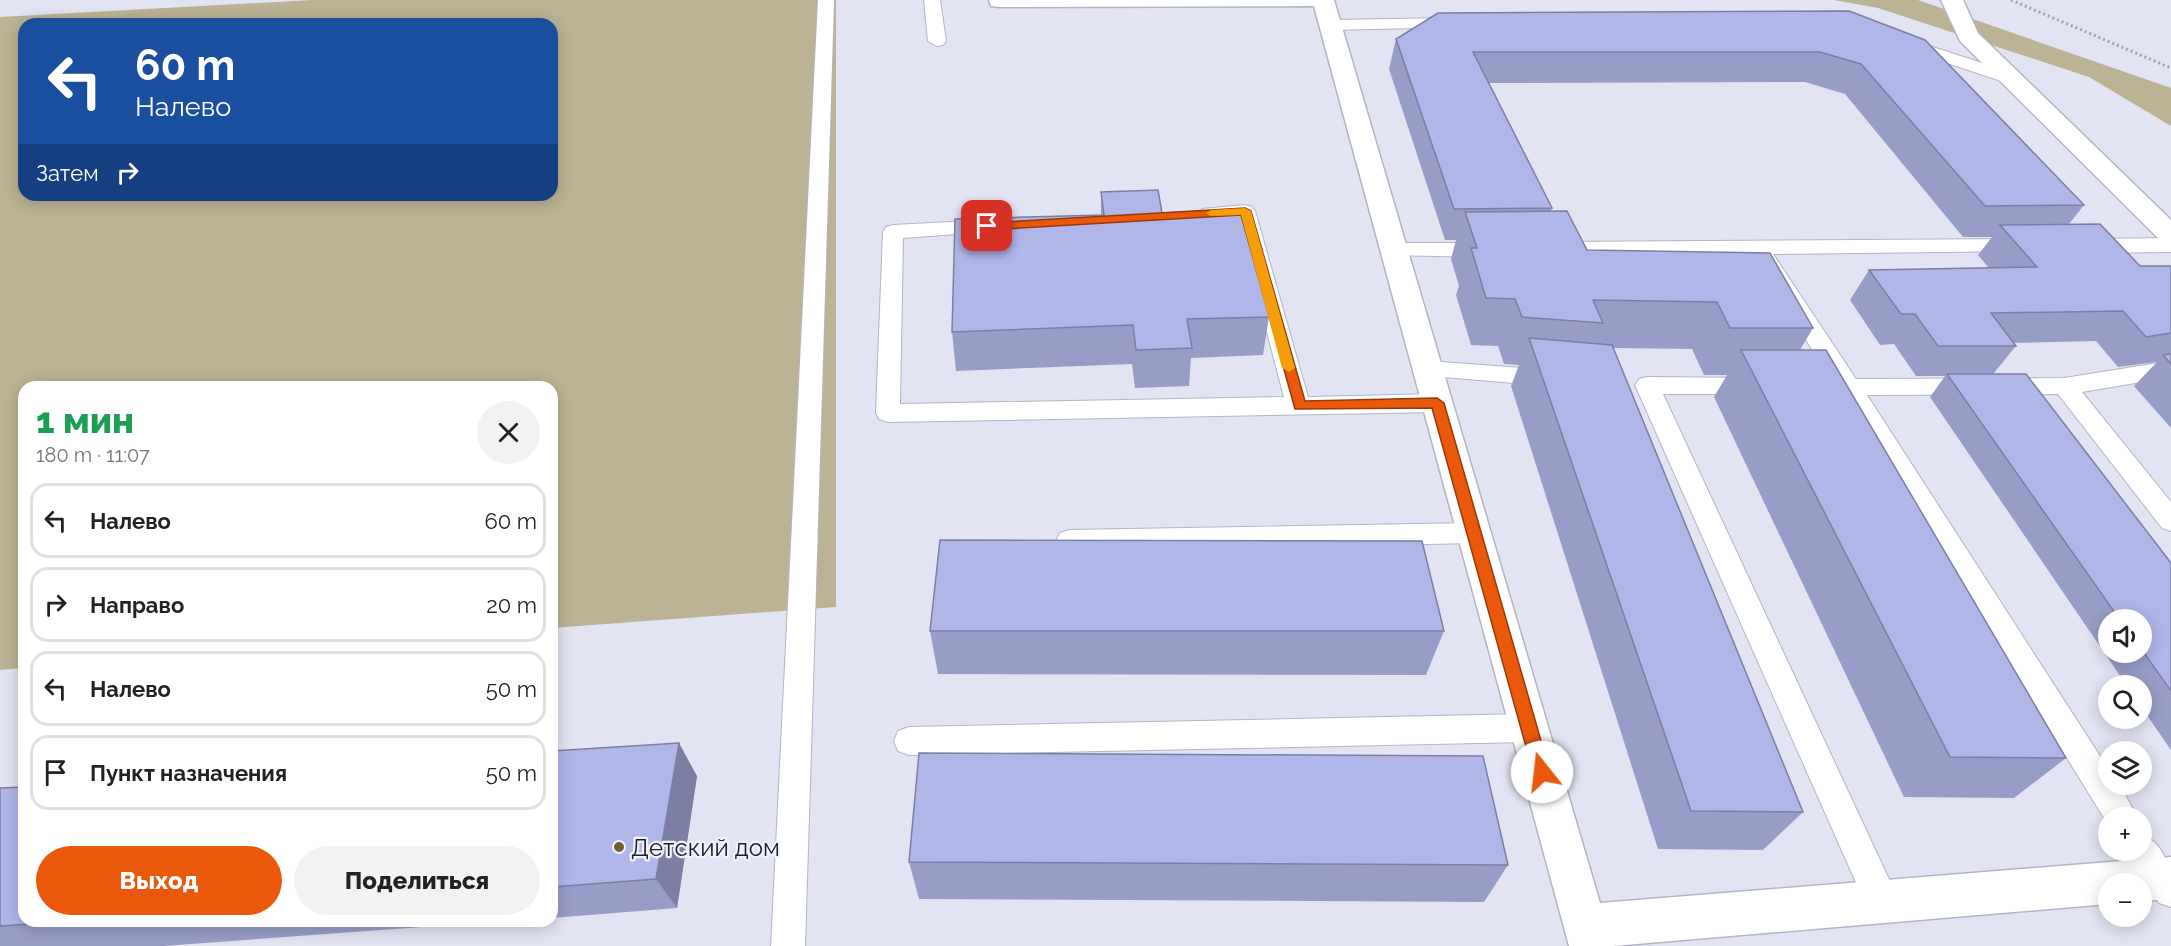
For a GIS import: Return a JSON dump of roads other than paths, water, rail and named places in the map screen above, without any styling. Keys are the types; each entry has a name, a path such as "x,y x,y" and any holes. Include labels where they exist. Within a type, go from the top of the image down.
{"street":[{"path":"999,1 1323,0 1588,936 1882,902 2161,875"},
{"path":"1952,0 1968,36 2171,235"}],"lane":[{"path":"788,946 826,0"},
{"path":"932,0 937,41"},
{"path":"1331,25 1471,23"},
{"path":"1885,37 2013,79"},
{"path":"1186,214 1245,211 1299,406"},
{"path":"1011,225 893,232 888,413 1437,403"},
{"path":"2065,246 2171,245"},
{"path":"1535,249 2041,246"},
{"path":"1758,248 1849,387 2115,807"},
{"path":"1394,250 1512,249"},
{"path":"1428,369 1566,380"},
{"path":"1882,902 1636,385 2064,386 2171,369"},
{"path":"2064,386 2171,521"},
{"path":"1039,541 1474,532"},
{"path":"909,741 1529,728"}],"place":[{"name":"Детский дом","path":"619,847"}]}
